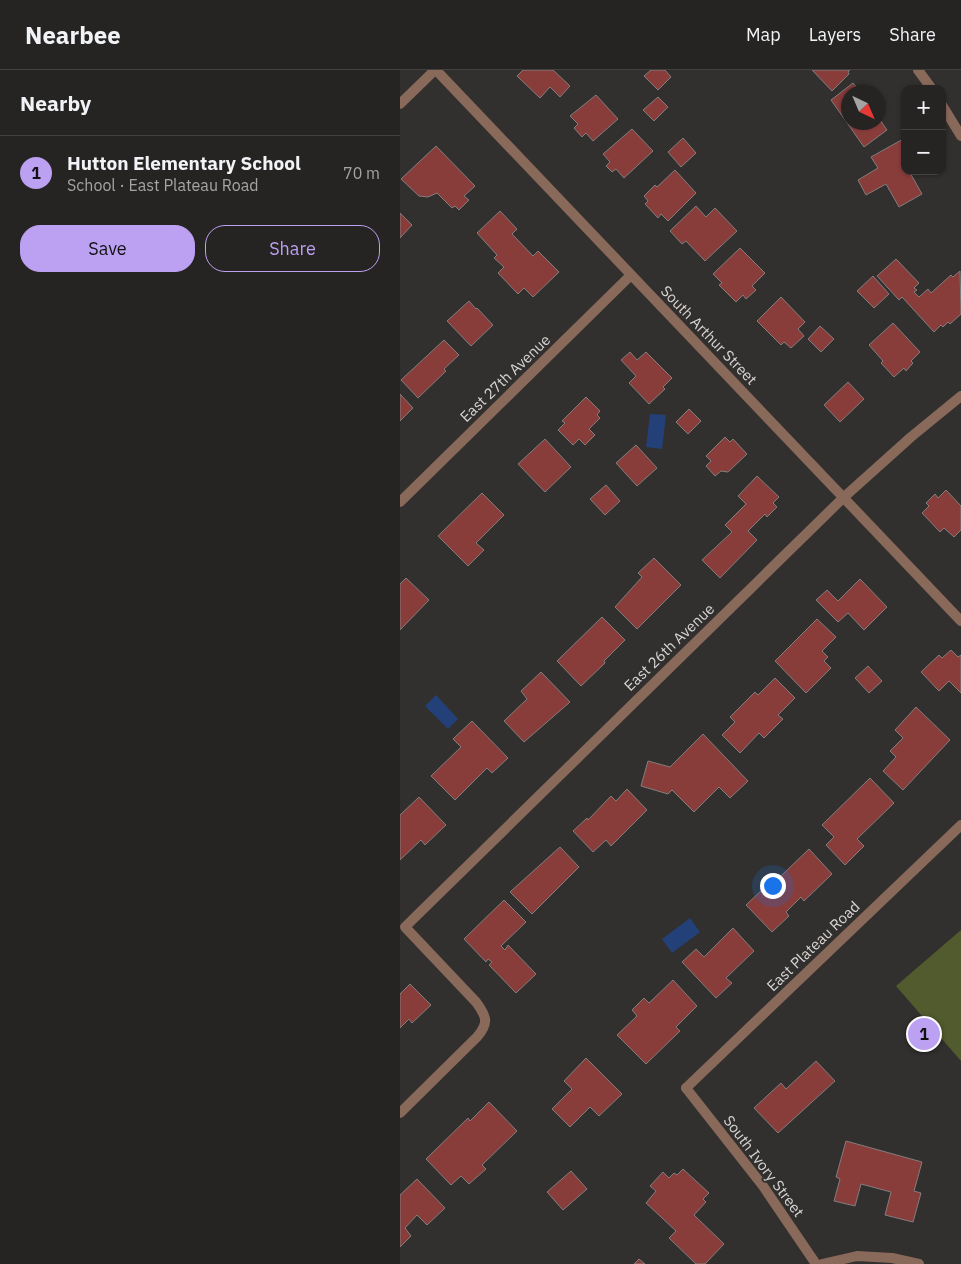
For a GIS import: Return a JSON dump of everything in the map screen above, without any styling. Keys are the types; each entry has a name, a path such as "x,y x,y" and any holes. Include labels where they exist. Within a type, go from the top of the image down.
{"street":[{"path":"400,104 435,70"},
{"name":"South Arthur Street","path":"435,70 961,621"},
{"path":"918,70 929,85"},
{"path":"946,112 961,136"},
{"name":"East 27th Avenue","path":"400,502 631,275"},
{"name":"East 26th Avenue","path":"400,1113 477,1037 483,1030 486,1021 483,1011 476,1002 405,927 843,498 910,438 961,396"},
{"name":"East Plateau Road","path":"686,1088 961,825"},
{"name":"South Ivory Street","path":"686,1088 763,1186 816,1264"},
{"path":"822,1264 857,1256 892,1258 919,1264"}],"green space":[{"path":"961,930 961,1061 896,986"}],"water":[{"path":"650,414 666,415 662,449 646,447"},
{"path":"436,695 458,719 448,729 425,706"},
{"path":"690,918 700,932 672,953 662,939"}],"building":[{"path":"523,70 553,70 570,86 560,97 550,87 540,98 517,76"},
{"path":"651,70 665,70 671,77 658,90 644,76"},
{"path":"812,70 850,70 849,74 832,91"},
{"path":"841,92 841,114 831,100"},
{"path":"596,95 618,119 593,141 586,133 582,137 574,128 578,124 570,116"},
{"path":"658,97 668,107 654,121 643,110"},
{"path":"632,129 653,151 624,178 616,169 612,172 606,166 610,162 603,154"},
{"path":"886,129 887,130 864,147 852,130"},
{"path":"683,138 696,153 681,167 668,152"},
{"path":"901,140 901,175 911,175 922,194 899,207 886,184 866,195 858,180 878,168 871,157"},
{"path":"436,146 475,186 464,196 469,200 459,210 455,206 452,208 437,193 428,197 419,196 401,179"},
{"path":"675,170 696,193 668,221 661,214 658,218 645,204 648,201 644,196"},
{"path":"696,206 706,217 715,208 737,231 705,261 686,241 682,244 670,231"},
{"path":"500,211 517,229 512,234 533,256 538,251 559,272 533,297 524,288 518,294 498,273 504,267 494,258 497,255 477,233"},
{"path":"400,213 412,225 400,238"},
{"path":"740,248 765,273 752,286 756,290 746,299 743,295 736,302 719,285 722,283 713,274"},
{"path":"896,259 919,283 914,288 917,290 914,292 919,297 928,289 931,293 951,275 953,277 960,271 961,314 950,324 948,322 943,327 941,325 934,332 902,297 899,300 877,276"},
{"path":"873,276 889,294 874,308 857,291"},
{"path":"781,297 805,322 798,329 804,336 791,348 784,342 781,345 757,321"},
{"path":"469,301 493,325 471,346 447,321"},
{"path":"893,323 920,352 911,361 913,363 906,371 904,368 894,377 881,363 883,361 869,345"},
{"path":"820,326 834,339 821,352 808,339"},
{"path":"444,340 459,355 444,369 446,371 418,398 401,380"},
{"path":"630,352 637,360 646,352 672,378 663,387 665,389 649,404 629,383 636,376 621,360"},
{"path":"848,382 864,399 840,422 824,405"},
{"path":"400,394 413,408 400,421"},
{"path":"586,397 600,411 597,415 600,418 589,429 595,435 585,445 579,439 573,445 558,430 565,423 562,421"},
{"path":"689,409 701,421 688,434 676,422"},
{"path":"725,437 730,442 733,439 747,454 728,472 721,471 715,476 706,466 711,461 706,456"},
{"path":"545,439 571,467 545,492 518,464"},
{"path":"636,445 657,468 637,486 616,463"},
{"path":"757,476 779,497 773,503 777,507 767,517 765,514 748,531 757,540 720,578 702,560 732,532 725,525 746,504 738,496"},
{"path":"606,485 620,501 605,515 590,499"},
{"path":"946,490 961,506 961,530 954,537 944,528 940,532 922,513 929,506 926,503 935,494 938,498"},
{"path":"482,493 504,515 476,543 484,550 468,566 438,536"},
{"path":"654,558 681,585 637,629 615,607 642,577 638,573"},
{"path":"406,578 429,600 400,630 400,584"},
{"path":"860,579 887,607 864,630 848,613 838,622 816,600 827,590 838,601"},
{"path":"602,617 625,640 581,686 557,661"},
{"path":"817,619 836,637 822,651 828,657 824,661 831,668 806,693 775,661"},
{"path":"951,650 958,657 961,655 961,693 949,681 939,691 921,672 939,655 942,658"},
{"path":"868,666 882,681 869,693 855,678"},
{"path":"541,672 570,702 524,742 504,721 527,699 521,691"},
{"path":"775,678 795,698 778,715 783,719 764,738 759,733 740,753 722,735 735,722 730,717 755,692 758,695"},
{"path":"916,707 950,740 903,790 883,771 896,757 890,751 903,738 895,730"},
{"path":"472,721 508,758 492,773 487,768 455,800 431,776 461,747 453,739"},
{"path":"703,734 748,781 730,798 719,787 694,812 672,790 668,794 641,786 648,761 670,767"},
{"path":"870,778 894,803 857,839 864,846 845,865 826,845 834,837 822,825"},
{"path":"627,789 647,810 611,846 606,840 593,852 573,831 587,818 588,820 611,796 616,801"},
{"path":"419,797 446,825 425,845 421,840 400,860 400,815"},
{"path":"560,847 579,867 532,914 510,892"},
{"path":"809,849 832,874 804,901 801,897 786,912 789,916 772,932 746,905 779,874 781,876"},
{"path":"504,900 526,922 501,946 505,950 508,945 536,974 516,993 489,965 492,962 488,959 486,962 464,939"},
{"path":"733,928 754,951 726,978 732,983 716,998 682,962 696,949 704,957"},
{"path":"673,980 697,1006 676,1027 680,1031 646,1064 617,1035 637,1016 632,1010 644,998 649,1003"},
{"path":"410,984 431,1005 412,1023 409,1019 400,1028 400,994"},
{"path":"586,1058 622,1094 599,1116 590,1107 570,1127 552,1109 572,1089 564,1081"},
{"path":"816,1061 835,1081 778,1133 754,1108 781,1083 786,1089"},
{"path":"489,1102 517,1131 482,1165 486,1169 469,1184 461,1176 451,1185 426,1159 468,1118 470,1121"},
{"path":"846,1141 922,1162 914,1191 921,1193 913,1222 885,1215 891,1192 861,1184 855,1206 834,1201 840,1179 836,1177"},
{"path":"683,1169 709,1193 703,1199 706,1202 694,1215 724,1244 705,1264 696,1264 669,1238 676,1231 646,1203 656,1191 650,1186 663,1172 669,1178 674,1173 677,1175"},
{"path":"571,1171 587,1189 563,1210 547,1192"},
{"path":"417,1179 445,1208 427,1225 417,1215 405,1228 411,1236 400,1247 400,1195"},
{"path":"639,1259 645,1264 634,1264"}],"place":[{"name":"Hutton Elementary School","path":"924,1034"}]}
